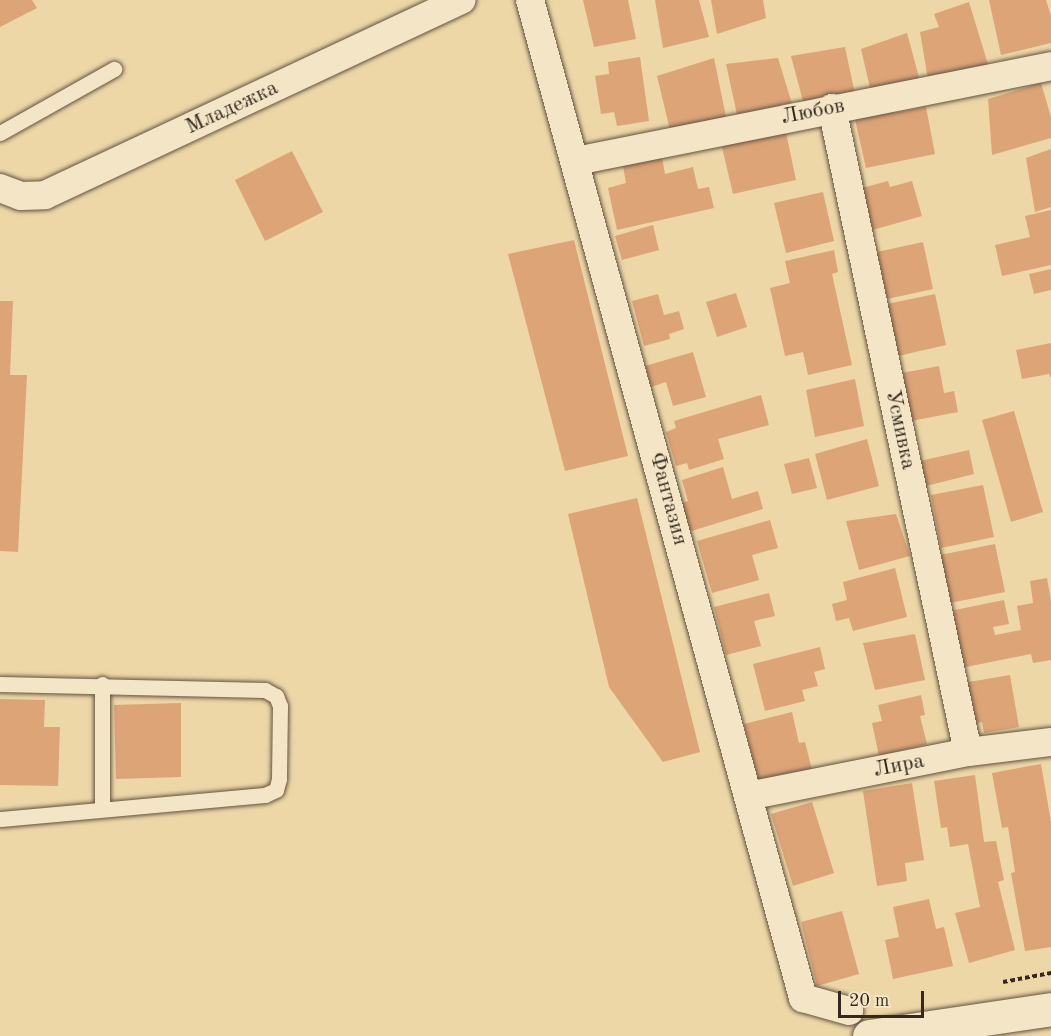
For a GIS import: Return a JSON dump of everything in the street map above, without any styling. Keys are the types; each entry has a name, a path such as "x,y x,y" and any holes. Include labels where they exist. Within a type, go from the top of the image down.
{"main road":[{"path":"859,1024 1051,1009"}],"street":[{"name":"Младежка","path":"0,188 21,196 45,195 462,0"},
{"name":"Фантазия","path":"531,0 803,998 859,1024"},
{"name":"Любов","path":"576,161 1051,66"},
{"name":"Усмивка","path":"832,108 968,752"},
{"name":"Лира","path":"748,796 968,752 1051,742"}],"lane":[{"path":"0,133 114,69"},
{"path":"0,684 102,684 266,690 276,696 280,706 279,779 276,790 265,795 0,819"},
{"path":"102,684 102,808"}],"building":[{"path":"0,0 32,0 37,8 0,27"},
{"path":"583,0 628,0 636,39 594,47"},
{"path":"655,0 699,0 709,37 663,48"},
{"path":"711,0 763,0 766,18 717,34"},
{"path":"989,0 1046,0 1051,16 1051,43 1001,55"},
{"path":"969,2 990,71 928,79 920,32 939,27 934,14"},
{"path":"907,33 920,81 871,92 861,49"},
{"path":"845,47 855,94 804,105 791,56"},
{"path":"640,57 649,121 617,126 614,112 601,114 595,76 609,74 608,62"},
{"path":"714,58 726,117 671,134 657,76"},
{"path":"778,58 793,107 738,119 726,64"},
{"path":"1041,83 1051,117 1051,138 992,155 988,99"},
{"path":"893,107 894,113 926,107 935,154 866,168 854,115"},
{"path":"785,128 796,180 733,194 721,143"},
{"path":"1051,149 1051,207 1035,212 1026,158"},
{"path":"292,151 323,212 265,241 235,180"},
{"path":"662,157 665,174 693,167 698,189 709,187 714,208 617,230 608,188 626,183 623,166"},
{"path":"888,181 890,187 912,181 922,216 869,231 858,189"},
{"path":"823,192 834,241 786,253 774,203"},
{"path":"1051,210 1051,265 1002,276 995,245 1030,237 1025,216"},
{"path":"653,225 659,250 622,260 615,236"},
{"path":"574,240 628,456 565,471 508,254"},
{"path":"923,242 933,289 887,299 877,252"},
{"path":"834,250 838,272 832,274 852,365 808,375 803,352 785,356 770,288 790,283 785,261"},
{"path":"1051,269 1051,290 1034,294 1029,274"},
{"path":"736,293 747,327 717,337 706,302"},
{"path":"658,294 664,315 679,311 684,329 669,334 670,339 644,346 632,301"},
{"path":"935,294 946,345 898,356 887,304"},
{"path":"0,301 13,301 10,375 27,375 18,552 0,551"},
{"path":"1051,343 1051,379 1049,374 1022,379 1016,350"},
{"path":"693,352 706,397 673,406 666,382 651,387 645,366"},
{"path":"939,366 944,393 954,391 958,412 911,421 902,373"},
{"path":"855,379 864,426 815,437 806,390"},
{"path":"761,395 769,425 718,439 724,459 689,470 687,463 676,466 666,432 676,428 674,421"},
{"path":"1014,411 1043,512 1011,522 982,420"},
{"path":"867,439 879,486 827,500 815,454"},
{"path":"969,450 974,474 926,486 920,461"},
{"path":"809,458 817,488 792,494 784,464"},
{"path":"723,467 732,499 758,491 763,509 685,533 677,505 688,501 682,480"},
{"path":"983,485 994,537 941,548 931,495"},
{"path":"637,498 700,752 663,762 609,687 568,514"},
{"path":"896,514 910,556 859,570 846,521"},
{"path":"770,520 778,548 752,555 759,580 712,593 697,541"},
{"path":"995,544 1005,592 950,603 940,555"},
{"path":"895,568 907,617 853,631 849,618 836,621 832,604 847,600 843,582"},
{"path":"1047,578 1051,601 1051,660 1033,663 1031,654 956,669 945,612 1004,600 1009,624 993,627 995,635 1021,630 1017,606 1033,603 1030,581"},
{"path":"769,593 775,616 754,621 761,646 726,655 714,607"},
{"path":"915,634 925,680 875,690 863,643"},
{"path":"820,647 825,669 814,672 818,686 802,690 805,701 765,711 753,664"},
{"path":"1010,675 1019,727 984,733 982,722 970,725 963,683"},
{"path":"921,695 925,715 920,716 927,744 879,756 872,723 882,721 878,705"},
{"path":"0,699 45,700 44,727 60,727 58,786 0,785"},
{"path":"181,703 181,777 116,779 114,705"},
{"path":"792,712 799,743 805,742 812,770 759,783 744,724"},
{"path":"1041,764 1051,822 1051,947 1025,951 1011,873 1015,872 1008,827 1002,828 992,773"},
{"path":"975,775 984,842 996,841 1004,880 998,882 1015,950 969,963 955,913 980,907 968,844 950,847 947,827 941,828 934,781"},
{"path":"912,783 924,860 905,863 907,881 877,886 863,791"},
{"path":"812,802 834,873 793,886 771,814"},
{"path":"929,899 936,929 944,927 953,966 893,979 885,940 899,937 893,907"},
{"path":"842,911 859,974 817,986 801,922"}]}
